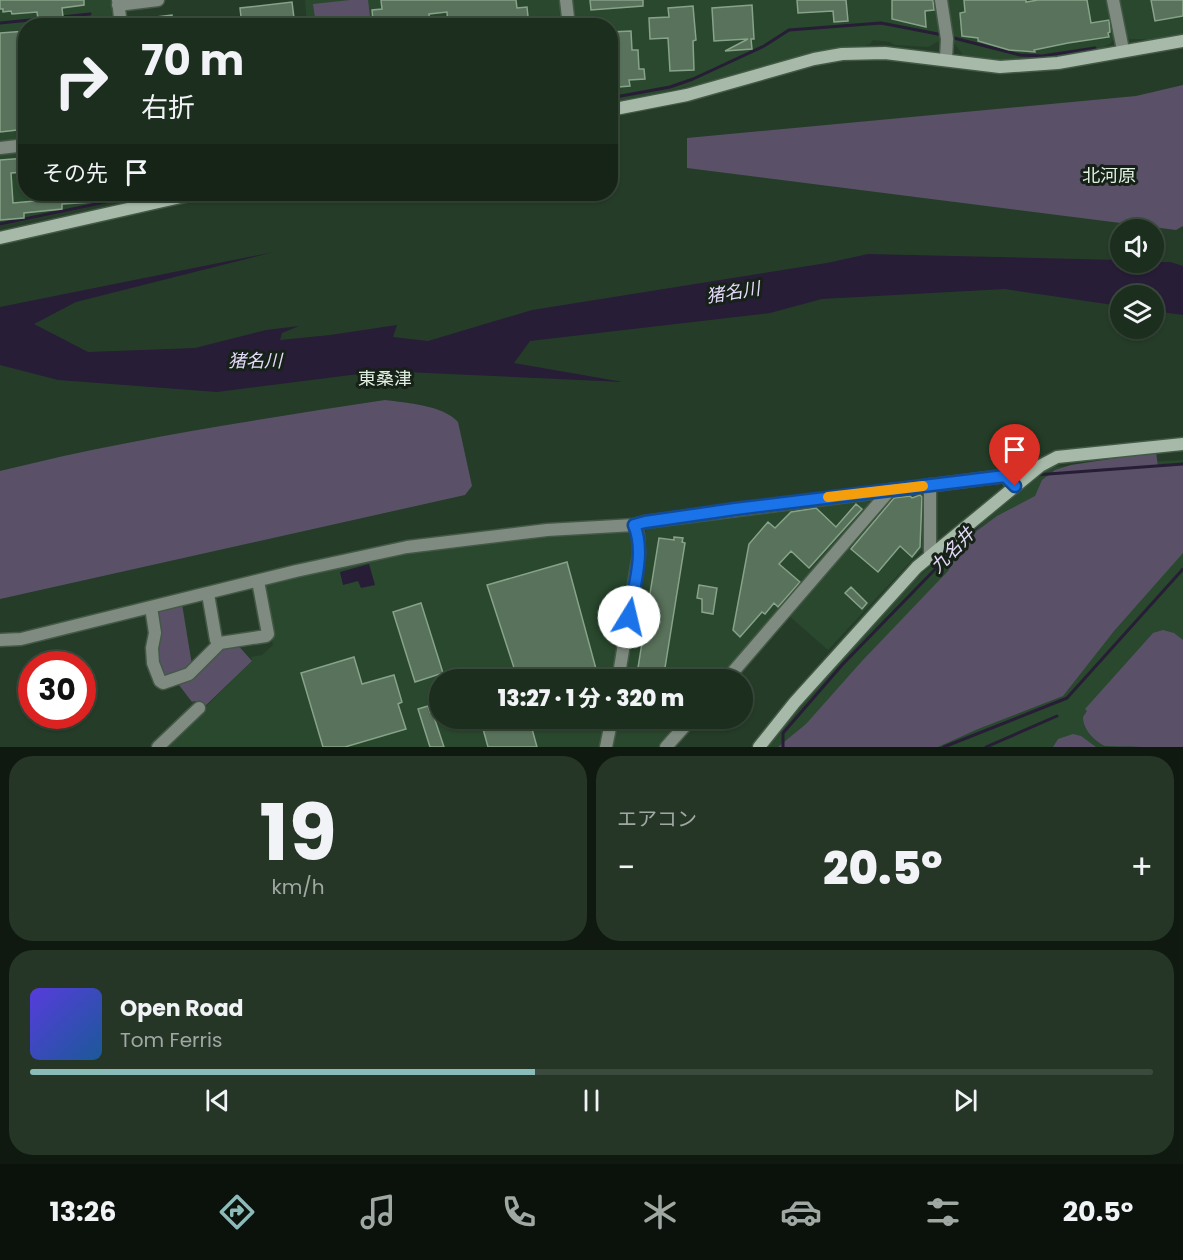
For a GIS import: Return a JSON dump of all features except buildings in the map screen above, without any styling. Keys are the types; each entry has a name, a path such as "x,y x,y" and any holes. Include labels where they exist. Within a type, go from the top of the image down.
{"street":[{"path":"120,18 118,2 158,0"},
{"path":"566,0 567,18"},
{"path":"941,0 947,39 946,59"},
{"path":"1113,0 1123,50"},
{"path":"618,108 687,95 814,59 842,54 885,53 1000,67 1058,63 1183,41"},
{"path":"0,148 18,146"},
{"path":"0,238 135,201"},
{"path":"759,747 795,702 917,567 1040,466 1057,457 1183,444"},
{"path":"2,642 407,547 547,530 634,525 735,509 1005,476 1015,486"},
{"path":"930,485 930,557"},
{"path":"735,669 890,490"},
{"path":"620,669 639,554 638,534 634,525"},
{"path":"151,607 155,633 152,648 153,663 163,683 189,674 219,643 268,634 258,581"},
{"path":"208,594 216,640 219,643"},
{"path":"158,747 199,708"},
{"path":"606,747 610,729"},
{"path":"666,747 682,729"}],"shaded area":[{"path":"0,0 112,0 114,18 18,18 18,141 0,143"},
{"path":"305,0 564,0 566,18 306,18"},
{"path":"368,0 370,18 315,18 313,4"},
{"path":"571,0 1183,0 1183,36 1154,42 1125,37 1113,40 1110,44 1095,51 1060,58 993,62 963,55 955,44 939,41 928,47 894,45 890,42 873,40 865,46 831,50 618,102 618,18 572,18"},
{"path":"1183,85 1183,226 1176,230 1164,228 1164,219 1110,219 1110,222 687,168 687,138 1136,96"},
{"path":"18,152 18,201 116,201 0,226 0,153"},
{"path":"385,400 434,408 458,422 472,486 465,495 0,599 0,471 143,440"},
{"path":"1156,452 1158,467 1183,464 1183,553 1114,631 1063,696 938,747 778,747 806,724 862,661 948,571 966,539 997,516 1035,496 1042,480 1055,470 1071,465"},
{"path":"1183,460 1183,747 767,747 897,595 1050,467"},
{"path":"920,491 926,496 923,548 828,650 788,615 892,496"},
{"path":"867,499 871,505 727,669 626,669 647,526"},
{"path":"633,531 634,554 615,669 429,669 429,729 604,729 600,747 161,747 178,734 252,661 251,657 262,655 273,645 262,583 408,550"},
{"path":"182,604 192,665 186,673 161,678 155,664 154,611"},
{"path":"1163,630 1174,633 1183,640 1183,747 1105,746 1093,738 1087,730 1083,721 1087,711 1085,709 1153,633"},
{"path":"235,642 252,661 202,709 195,701 192,702 179,685 224,644"},
{"path":"616,729 674,729 658,747 613,747"},
{"path":"1073,734 1081,736 1096,747 1053,747 1058,739"}],"water":[{"name":"猪名川","path":"274,252 76,302 34,324 88,352 195,348 266,330 299,326 282,333 280,340 397,325 393,337 428,341 532,310 827,263 868,254 1110,260 1110,273 1164,273 1164,262 1183,266 1183,315 1164,312 1164,285 1110,285 1110,305 1005,289 822,299 770,313 530,341 514,363 623,382 383,371 217,392 58,380 0,365 0,307"},
{"path":"369,564 375,585 361,588 358,581 343,585 340,572"}],"waterway":[{"path":"61,17 90,14"},
{"path":"0,23 18,21"},
{"path":"618,97 670,87 693,79 764,46 789,30 881,23 943,35"},
{"path":"950,37 1020,55 1042,56 1095,48"},
{"path":"0,224 111,201"},
{"name":"九名井","path":"1035,475 1183,464"},
{"name":"九名井","path":"783,747 783,733 842,665 982,521"},
{"path":"944,747 1067,698 1183,569"},
{"path":"986,747 1057,716"}],"slow traffic":[{"path":"828,497 923,486"}],"district":[{"name":"北河原","path":"1109,175"},
{"name":"東桑津","path":"385,378"}],"route":[{"path":"629,617 639,554 638,534 634,525 735,509 1005,476 1015,486"}]}
